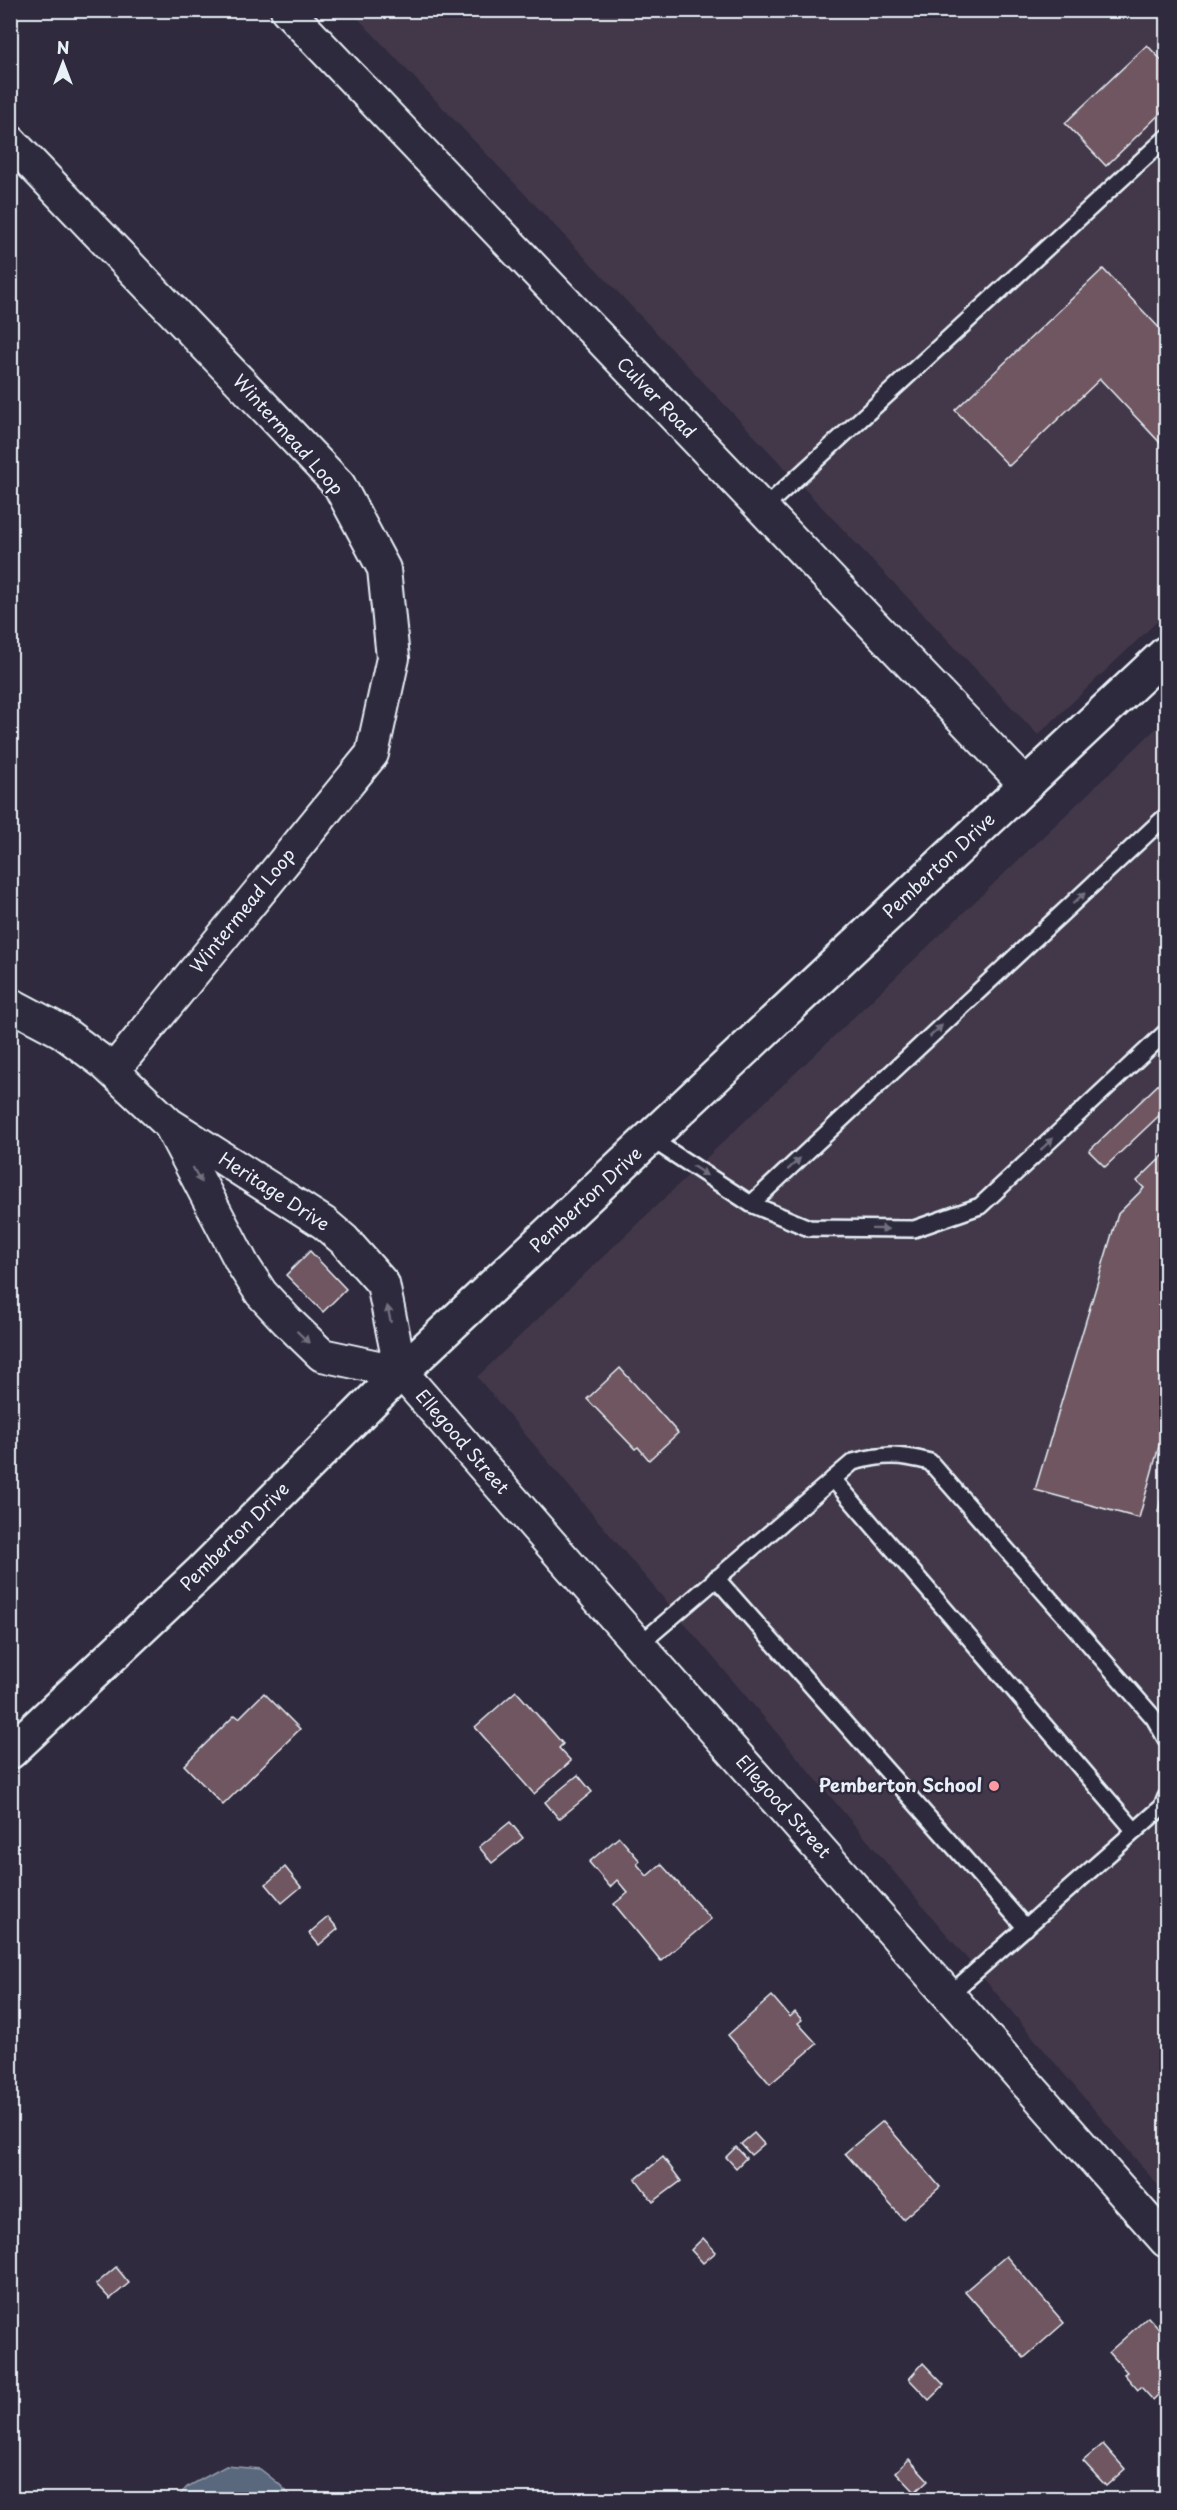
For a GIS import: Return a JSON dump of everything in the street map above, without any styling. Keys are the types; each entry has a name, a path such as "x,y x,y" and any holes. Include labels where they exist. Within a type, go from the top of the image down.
{"street":[{"name":"Culver Road","path":"287,10 1026,784"},
{"name":"Wintermead Loop","path":"10,141 339,485 384,569 393,658 372,754 112,1071"},
{"name":"Pemberton Drive","path":"10,1752 202,1571 401,1372 1167,653"},
{"name":"Heritage Drive","path":"10,1004 60,1031 112,1071 169,1124 316,1217 344,1240 382,1284 401,1372 322,1355 287,1321 261,1293 243,1265 169,1124"},
{"name":"Ellegood Street","path":"401,1372 1167,2241"}],"lane":[{"path":"763,509 1167,138"},
{"path":"751,1204 1167,816"},
{"path":"651,1139 751,1204 809,1228 914,1229 980,1206 1167,1032"},
{"path":"639,1644 852,1462 876,1455 905,1455 930,1462 1154,1718 1167,1739"},
{"path":"833,1479 1135,1831"},
{"path":"716,1578 1026,1928"},
{"path":"950,1995 1162,1807 1167,1797"}],"shaded area":[{"path":"351,11 1166,11 1166,613 1038,735"},
{"name":"Pemberton School","path":"1166,719 1166,2195 477,1377"}],"water":[{"path":"226,2466 260,2469 294,2499 176,2499 187,2487"}],"building":[{"path":"1147,45 1166,65 1166,108 1106,166 1065,123"},
{"path":"1103,269 1166,335 1166,449 1100,379 1009,466 955,410"},
{"path":"1166,1077 1166,1109 1105,1167 1089,1151"},
{"path":"1166,1153 1166,1421 1139,1518 1035,1490 1118,1214 1144,1188 1137,1181"},
{"path":"310,1251 346,1289 323,1312 286,1275"},
{"path":"620,1368 678,1433 649,1460 638,1447 635,1449 587,1399"},
{"path":"1164,1486 1166,1486 1166,1514 1158,1512"},
{"path":"516,1691 563,1744 559,1748 571,1761 534,1794 475,1727"},
{"path":"264,1693 300,1729 223,1805 184,1765 235,1715 239,1718"},
{"path":"578,1775 592,1792 559,1819 545,1802"},
{"path":"510,1822 523,1838 492,1863 479,1847"},
{"path":"619,1837 640,1861 637,1864 647,1876 661,1864 711,1919 661,1961 614,1904 628,1893 617,1880 610,1887 589,1862"},
{"path":"285,1867 301,1887 282,1903 266,1884"},
{"path":"328,1917 338,1929 319,1945 309,1933"},
{"path":"772,1996 790,2017 795,2012 802,2020 798,2023 817,2044 770,2084 728,2035"},
{"path":"883,2121 940,2187 903,2219 845,2153"},
{"path":"754,2133 764,2144 751,2155 741,2144"},
{"path":"736,2147 746,2158 736,2168 726,2157"},
{"path":"663,2157 681,2181 653,2202 636,2179"},
{"path":"703,2238 716,2252 703,2263 691,2250"},
{"path":"1006,2256 1064,2323 1024,2358 965,2291"},
{"path":"116,2267 129,2283 110,2299 96,2284"},
{"path":"1148,2317 1166,2337 1166,2387 1153,2400 1141,2387 1138,2390 1124,2374 1127,2372 1109,2352"},
{"path":"923,2363 944,2385 929,2400 909,2379"},
{"path":"1103,2444 1125,2469 1106,2486 1083,2461"},
{"path":"909,2459 928,2480 915,2492 896,2472"}],"place":[{"name":"Pemberton School","path":"994,1786"}]}
